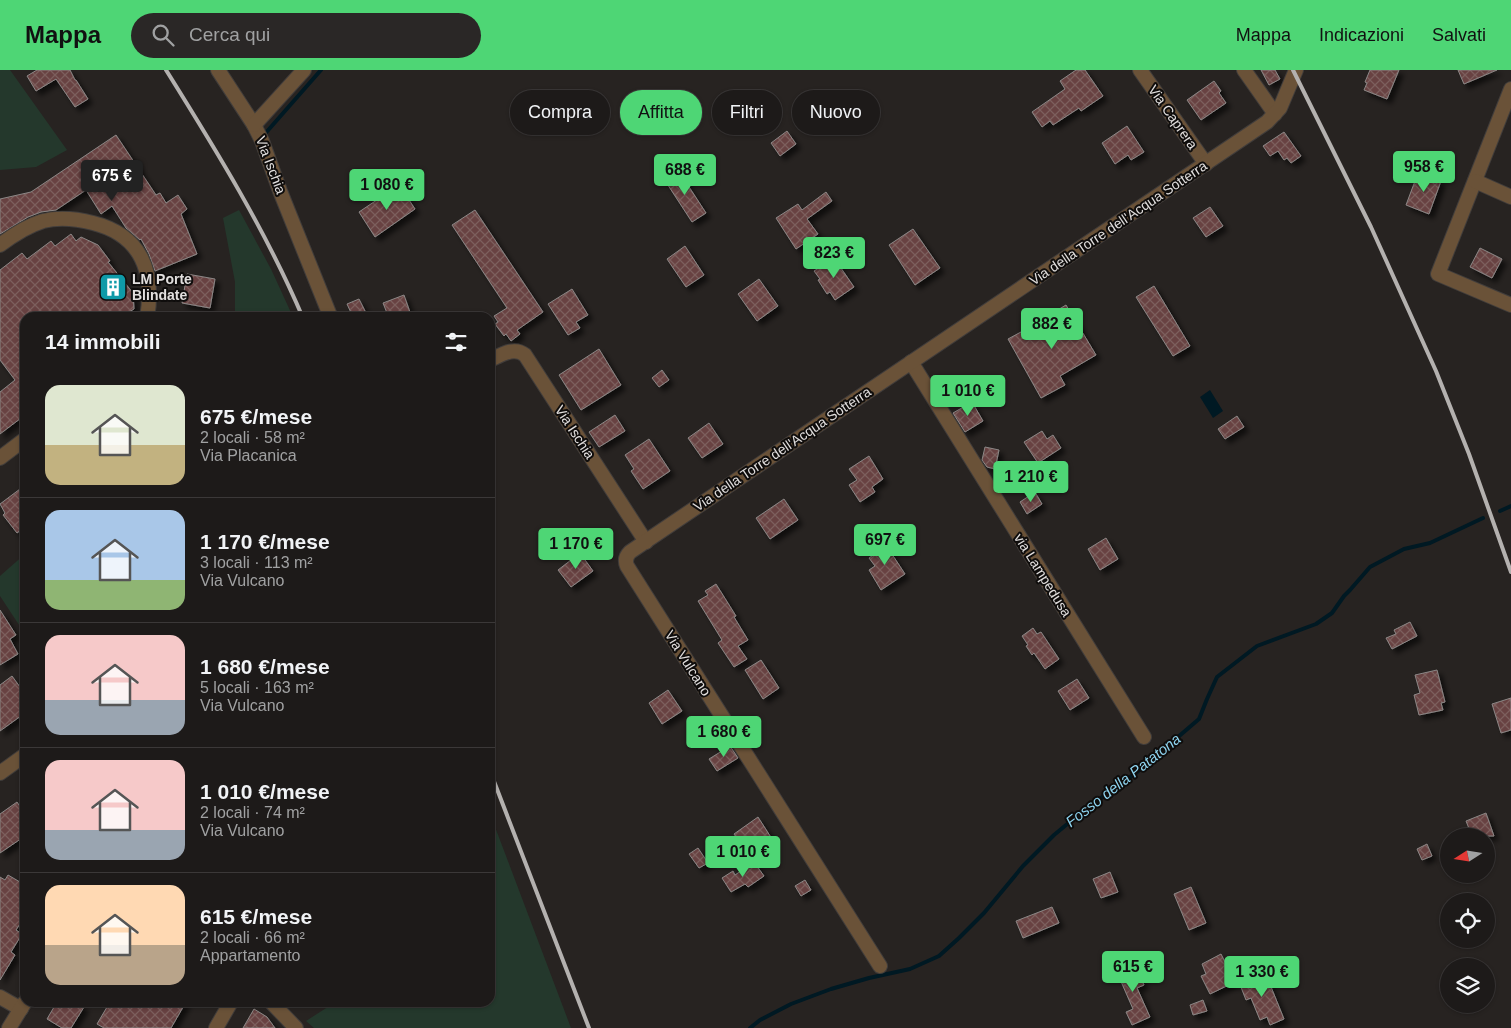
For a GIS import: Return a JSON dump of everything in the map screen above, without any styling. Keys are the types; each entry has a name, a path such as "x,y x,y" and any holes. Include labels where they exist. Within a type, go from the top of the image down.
{"street":[{"name":"Via Ischia","path":"218,70 259,134 330,312"},
{"name":"Via Ischia","path":"259,134 304,70"},
{"name":"Via Caprera","path":"1140,70 1206,164"},
{"path":"1244,70 1275,114"},
{"name":"Via della Torre dell'Acqua Sotterra","path":"646,542 1267,122 1280,108 1296,70"},
{"path":"1511,89 1438,274 1511,305"},
{"path":"1476,181 1511,197"},
{"path":"0,245 20,232 49,220 76,219 111,228 130,242 142,260 149,292 147,312"},
{"name":"Via Ischia","path":"495,358 512,351 520,351 525,355 646,542"},
{"name":"via Lampedusa","path":"910,362 1144,737"},
{"path":"0,458 20,443"},
{"name":"Via Vulcano","path":"646,542 628,555 626,560 627,566 880,966"},
{"path":"0,773 20,759"},
{"path":"0,997 20,1005"},
{"path":"9,1028 22,1007"},
{"path":"216,1028 228,1007"},
{"path":"276,1007 296,1028"}],"green space":[{"path":"0,70 10,70 67,150 36,167 0,170"},
{"path":"239,210 271,269 291,312 235,312 235,282 223,218"},
{"path":"20,558 20,626 0,596 0,576"},
{"path":"495,827 571,1028 314,1028 306,1021 328,1007 495,1007"}],"water":[{"path":"1210,390 1223,411 1213,418 1200,397"}],"building":[{"path":"37,70 70,70 88,99 75,107 56,79 36,91 27,76"},
{"path":"1076,70 1085,70 1103,96 1081,111 1079,108 1053,125 1050,121 1042,127 1032,112 1065,89 1060,81"},
{"path":"1261,70 1275,70 1280,79 1269,85"},
{"path":"1370,70 1399,70 1387,99 1364,90"},
{"path":"1458,70 1497,70 1464,84"},
{"path":"1214,81 1226,103 1201,120 1187,100"},
{"path":"1127,126 1144,152 1131,160 1128,155 1115,164 1102,143"},
{"path":"787,131 796,144 780,156 771,143"},
{"path":"1284,132 1301,156 1291,163 1287,158 1284,160 1278,151 1270,156 1263,146"},
{"path":"116,135 156,195 160,193 166,203 178,195 187,209 181,214 197,254 155,271 141,239 126,228 112,206 101,214 86,190 56,210 41,212 28,217 0,234 0,199 31,192"},
{"path":"678,170 706,213 692,222 664,179"},
{"path":"1418,173 1441,181 1429,214 1406,205"},
{"path":"399,185 415,209 375,237 359,212"},
{"path":"826,192 832,201 807,219 818,234 796,249 776,218 798,204 802,210"},
{"path":"1210,207 1223,226 1206,237 1193,218"},
{"path":"475,210 543,312 517,330 520,334 511,341 506,334 504,336 495,324 498,322 495,315 507,308 452,225"},
{"path":"913,229 940,268 915,285 889,245"},
{"path":"71,234 76,241 81,237 98,245 110,261 108,262 133,293 134,309 129,312 20,312 20,419 0,434 0,392 15,380 0,360 0,270 22,253 27,259 51,241 55,246"},
{"path":"685,246 704,275 686,287 667,259"},
{"path":"1480,248 1502,259 1492,278 1470,267"},
{"path":"834,258 854,287 835,300 830,292 827,294 814,271"},
{"path":"187,274 215,279 210,308 182,303"},
{"path":"759,279 778,306 757,321 738,294"},
{"path":"1154,286 1190,346 1173,356 1136,297"},
{"path":"572,289 588,315 576,322 580,328 568,335 548,304"},
{"path":"404,295 410,312 387,312 383,303"},
{"path":"359,299 365,311 351,312 347,304"},
{"path":"1066,305 1096,355 1060,376 1065,385 1041,398 1008,339"},
{"path":"599,349 621,385 581,410 559,375"},
{"path":"662,370 669,380 659,387 652,378"},
{"path":"972,402 983,421 965,432 953,413"},
{"path":"615,415 625,431 599,447 589,432"},
{"path":"1237,416 1244,427 1225,439 1218,429"},
{"path":"709,423 723,444 702,458 688,438"},
{"path":"1042,431 1047,439 1053,435 1061,448 1038,463 1024,442"},
{"path":"649,439 670,471 643,489 631,471 634,469 625,455"},
{"path":"985,447 999,450 995,469 987,467 982,460"},
{"path":"869,456 883,479 872,487 875,492 860,502 849,485 857,480 849,469"},
{"path":"20,489 20,531 17,533 3,515 5,513 0,504"},
{"path":"1035,492 1042,504 1027,514 1020,502"},
{"path":"784,499 798,520 770,539 756,518"},
{"path":"1106,538 1118,559 1100,570 1088,549"},
{"path":"882,539 905,574 881,590 869,570 875,566 869,558 876,553 871,547"},
{"path":"580,553 593,571 571,587 558,570"},
{"path":"716,584 748,640 738,646 747,659 734,667 718,643 722,640 698,601 708,595 705,591"},
{"path":"0,610 16,635 10,639 18,654 0,665"},
{"path":"1410,622 1417,636 1392,649 1386,638 1396,634 1394,630"},
{"path":"1033,628 1037,634 1041,632 1059,659 1045,669 1034,653 1032,655 1022,636"},
{"path":"761,660 779,688 763,699 745,670"},
{"path":"1437,670 1445,702 1441,703 1443,710 1419,715 1414,695 1420,693 1415,675"},
{"path":"12,676 20,687 20,717 0,731 0,685"},
{"path":"1077,679 1089,698 1070,710 1058,691"},
{"path":"668,690 682,711 662,724 649,703"},
{"path":"1511,698 1511,730 1501,733 1492,704"},
{"path":"730,746 738,758 717,771 709,759"},
{"path":"17,802 20,806 20,839 0,853 0,814"},
{"path":"1486,813 1491,828 1469,828 1466,821"},
{"path":"758,817 772,839 748,855 734,834"},
{"path":"1427,844 1432,856 1422,860 1417,849"},
{"path":"698,848 708,863 699,868 689,854"},
{"path":"754,862 764,876 748,887 745,884 731,892 722,878 733,871 735,875"},
{"path":"1110,872 1118,892 1101,898 1093,879"},
{"path":"8,875 20,882 20,924 16,930 20,933 20,937 11,952 15,955 0,980 0,877 5,880"},
{"path":"805,880 811,890 801,896 795,886"},
{"path":"1191,887 1206,923 1189,930 1174,894"},
{"path":"1052,907 1059,923 1023,938 1016,921"},
{"path":"1221,954 1235,982 1210,994 1201,976 1206,974 1202,964"},
{"path":"1134,962 1144,985 1137,988 1150,1017 1132,1025 1126,1012 1133,1009 1116,970"},
{"path":"1258,974 1260,979 1267,977 1284,1019 1270,1025 1267,1017 1260,1020 1251,998 1246,1000 1239,982"},
{"path":"1203,1000 1207,1011 1193,1015 1190,1005"},
{"path":"54,1007 84,1007 71,1028 62,1028 47,1019"},
{"path":"107,1007 183,1007 171,1028 104,1028 97,1024"},
{"path":"254,1009 267,1017 275,1028 243,1028"}],"waterway":[{"path":"263,136 321,70"},
{"name":"Fosso della Patatona","path":"1500,511 1511,506"},
{"name":"Fosso della Patatona","path":"750,1028 760,1020 791,1004 831,989 910,969 939,956 984,913 1023,866 1054,835 1083,811 1136,773 1199,719 1217,677 1257,646 1316,624 1332,613 1344,596 1370,567 1404,549 1430,543 1483,518"}],"railway":[{"path":"166,70 257,222 300,312"},
{"path":"1293,70 1371,227 1436,371 1469,454 1511,572"},
{"path":"495,784 589,1028"}],"place":[{"name":"LM Porte Blindate","path":"113,287"}]}
